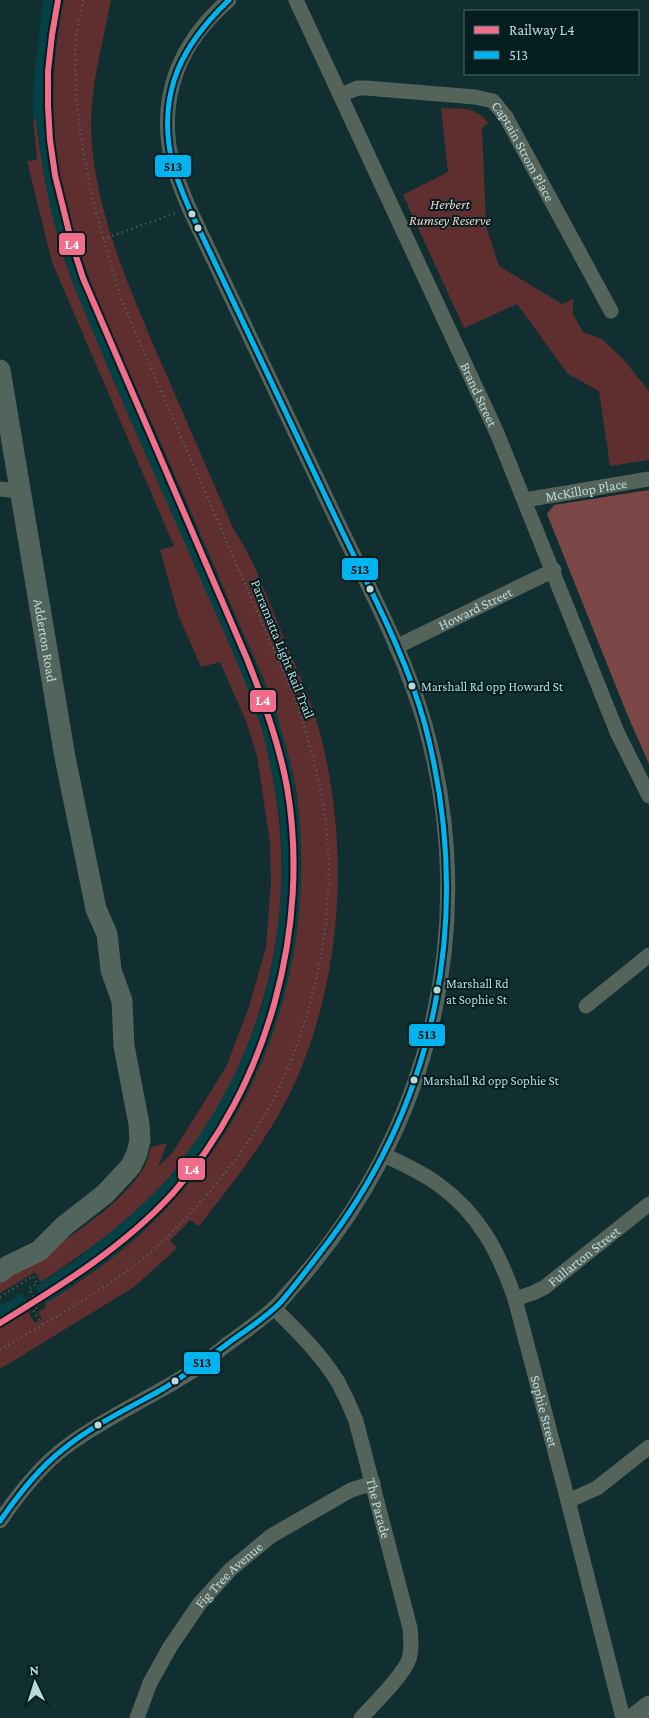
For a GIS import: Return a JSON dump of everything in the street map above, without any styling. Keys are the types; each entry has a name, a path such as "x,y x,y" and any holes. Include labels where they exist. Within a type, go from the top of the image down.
{"main road":[{"name":"Adderton Road","path":"0,370 10,490 96,909 95,932 105,976 108,1005 124,1046 139,1124 140,1140 131,1166 105,1194 64,1226 40,1251 8,1266 0,1272"},
{"name":"Adderton Road","path":"0,1259 41,1236 64,1226"}],"street":[{"path":"0,1521 32,1478 66,1447 95,1427 195,1370 274,1308 305,1274 337,1232 371,1180 384,1155 418,1077 435,1015 444,968 449,912 446,837 434,760 425,724 396,647 189,208 176,177 171,157 167,115 179,64 189,45 214,13 229,0"},
{"name":"Brand Street","path":"296,0 497,433 554,570 617,732 649,796"},
{"name":"Captain Strom Place","path":"340,95 358,88 366,88 475,97 493,101 506,117 611,311"},
{"name":"McKillop Place","path":"525,500 649,479"},
{"name":"Howard Street","path":"396,647 554,570"},
{"path":"586,1006 649,954"},
{"name":"Sophie Street","path":"384,1155 422,1174 456,1199 473,1217 495,1248 505,1270 568,1501 623,1718"},
{"name":"Fullarton Street","path":"514,1299 545,1287 649,1204"},
{"name":"The Parade","path":"274,1308 314,1350 338,1383 356,1421 410,1628 411,1650 408,1661 403,1670 361,1718"},
{"path":"568,1501 597,1488 649,1447"},
{"name":"Fig Tree Avenue","path":"136,1718 150,1683 170,1647 200,1603 231,1569 271,1536 350,1490 372,1483"},
{"path":"632,1718 649,1705"}],"path":[{"name":"Parramatta Light Rail Trail","path":"0,1350 104,1287 165,1239 215,1186 252,1136 277,1092 301,1031 314,987 325,926 328,876 326,820 315,762 299,708 123,303 90,192 79,124 75,55 83,0"},
{"path":"103,240 189,208"},
{"path":"0,1297 33,1276 37,1283 29,1289 39,1306 32,1310 42,1325"}],"shaded area":[{"path":"43,0 64,0 54,65 54,115 62,186 72,227 85,268 116,342 274,705 290,760 295,788 300,824 301,896 295,948 288,985 278,1020 264,1058 242,1104 221,1139 190,1182 148,1227 111,1258 45,1304 35,1287 78,1258 129,1217 172,1173 252,1034 262,1007 275,951 281,896 282,849 280,817 273,778 263,732 248,691 94,336 72,281 55,230 40,156 36,120 33,118 34,78"},
{"path":"649,490 649,764 547,514 554,505"},
{"path":"22,1293 31,1308 0,1327 0,1306"}],"green space":[{"path":"64,0 111,0 93,90 91,127 92,146 101,201 117,254 137,306 233,528 258,576 314,713 331,783 336,825 338,869 336,912 332,955 324,997 312,1038 297,1078 277,1118 240,1173 199,1226 190,1220 170,1241 177,1248 134,1287 0,1369 0,1327 27,1310 35,1323 42,1319 38,1312 46,1307 45,1304 98,1268 136,1238 189,1182 225,1133 253,1081 275,1026 291,969 299,910 301,850 296,789 274,705 116,343 72,228 59,172 54,114 55,57"},
{"name":"Herbert Rumsey Reserve","path":"441,108 473,111 488,123 482,128 486,226 499,266 562,304 573,299 573,314 583,332 602,339 623,359 649,391 649,460 610,466 599,391 568,374 517,304 464,328 403,195 448,172"},
{"path":"33,118 36,120 41,161 54,222 72,281 233,653 256,711 271,769 279,818 281,868 279,917 271,966 259,1014 241,1060 219,1104 192,1146 172,1174 157,1190 93,1246 41,1282 35,1272 0,1293 0,1281 80,1229 120,1197 135,1181 145,1165 151,1147 167,1143 158,1167 173,1152 226,1067 248,1010 266,948 271,882 270,843 257,756 246,721 220,662 201,667 179,617 160,550 174,546 52,262 27,161 37,160"}],"rail line":[{"name":"L4","path":"0,1323 91,1264 134,1231 173,1193 206,1151 234,1104 257,1055 275,1002 287,949 293,894 293,840 287,787 280,754 265,706 247,659 83,278 72,244 55,175 48,106 48,71 58,0"}],"transit line":[{"name":"513","path":"0,1521 28,1483 61,1451 97,1426 188,1373 280,1303 319,1254 360,1195 393,1134 418,1069 435,1003 445,934 446,865 439,795 425,725 417,699 398,648 189,208 171,157 168,111 171,90 178,71 198,34 229,0"}],"place":[{"name":"Marshall Rd opp Howard St","path":"412,686"},
{"name":"Marshall Rd at Sophie St","path":"437,990"},
{"name":"Marshall Rd opp Sophie St","path":"414,1080"}]}
